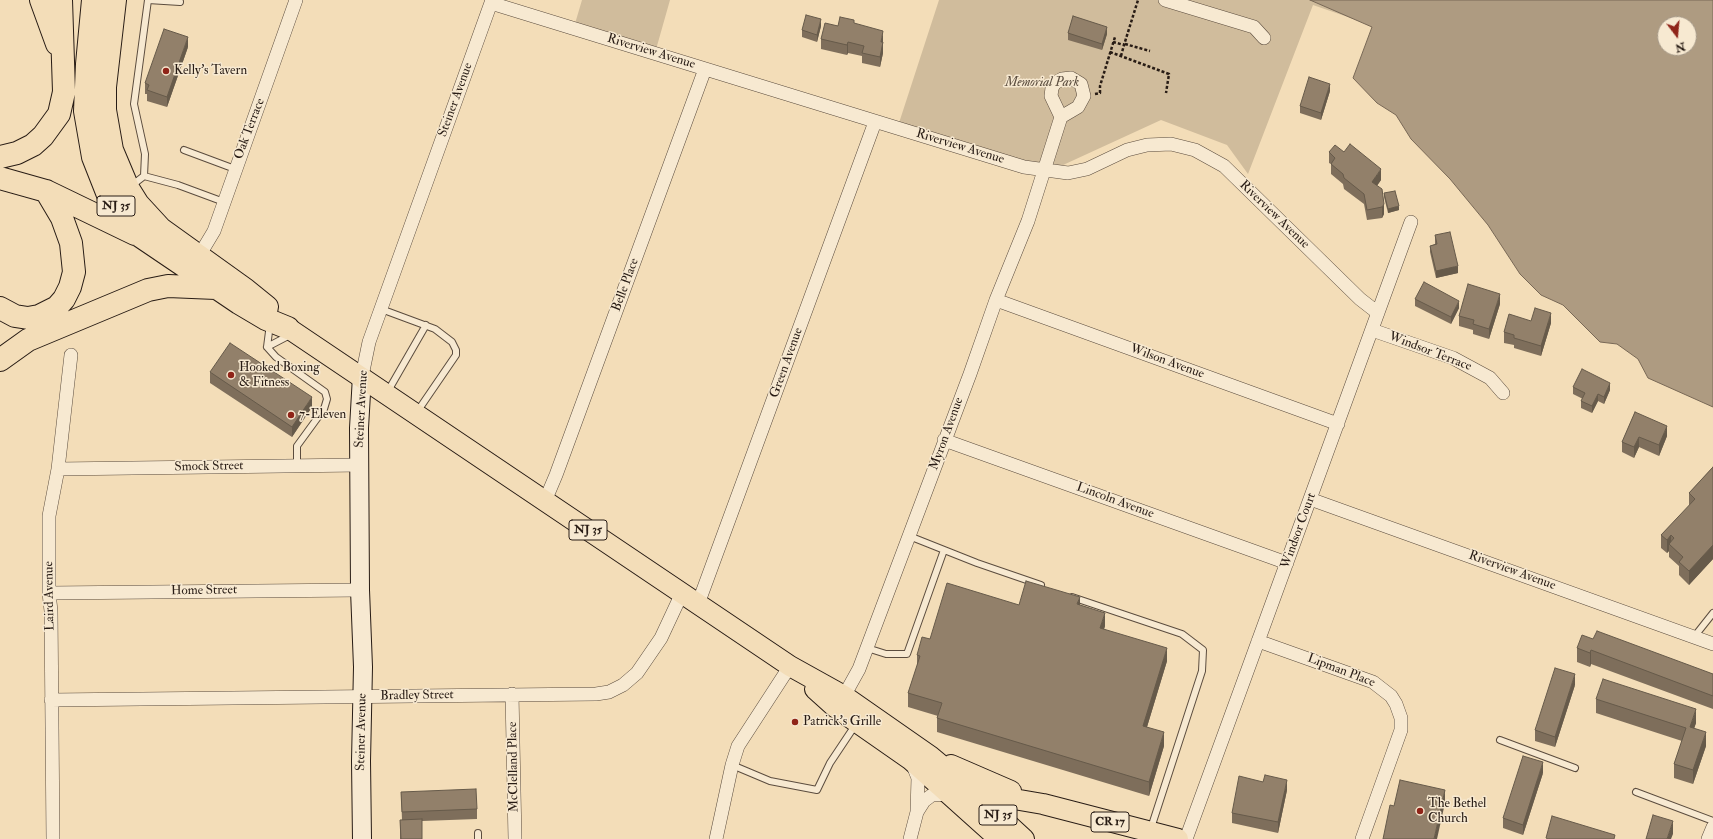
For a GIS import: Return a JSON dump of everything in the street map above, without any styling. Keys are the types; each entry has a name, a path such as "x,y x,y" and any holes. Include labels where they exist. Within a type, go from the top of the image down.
{"highway":[{"path":"41,0 63,59"},
{"path":"5,156 17,153 33,145 44,136 56,119 63,101 61,0"},
{"name":"NJ 35","path":"93,0 85,90 87,132 93,157 105,190 137,234 216,288 284,327"},
{"name":"NJ 35","path":"115,0 105,87 105,110 112,150 136,182 138,204 161,229 246,290 284,327"},
{"path":"0,178 46,191 137,234"},
{"path":"0,308 15,316 28,318 39,316 57,307 64,299 70,287 74,272 71,243 62,218 46,191"},
{"path":"0,360 13,349 28,340 148,290 168,286 216,288"}],"main road":[{"name":"NJ 35","path":"284,327 362,376 544,501 790,666 844,696 930,756 973,792 1024,839"},
{"name":"NJ 35","path":"790,666 835,707 911,760 999,839"},
{"name":"CR 17","path":"930,756 1043,804 1126,828 1178,839"},
{"name":"CR 17","path":"911,760 952,784 973,792 1043,804"}],"street":[{"name":"Oak Terrace","path":"199,256 214,231 296,0"},
{"path":"1164,0 1254,27 1264,38"},
{"name":"Riverview Avenue","path":"491,2 1024,167 1068,173 1088,169 1127,150 1147,145 1171,144 1195,150 1224,166 1360,300 1378,314"},
{"name":"Steiner Avenue","path":"362,839 359,428 362,376 369,342 491,2"},
{"name":"Belle Place","path":"544,501 559,467 705,69"},
{"path":"1071,78 1076,80 1084,89 1084,96 1078,107 1061,117 1051,96 1052,88 1055,83 1062,79 1071,78"},
{"name":"Myron Avenue","path":"844,696 859,669 996,300 1028,220 1061,117"},
{"name":"Green Avenue","path":"690,599 875,122"},
{"name":"Windsor Court","path":"1186,839 1411,222"},
{"name":"Wilson Avenue","path":"996,300 1338,424"},
{"name":"Windsor Terrace","path":"1372,330 1453,358 1490,378 1503,392"},
{"name":"Laird Avenue","path":"53,839 49,516 58,469 71,355"},
{"name":"Lincoln Avenue","path":"944,440 1287,563"},
{"name":"Smock Street","path":"58,469 359,465"},
{"name":"Riverview Avenue","path":"1310,499 1713,644"},
{"name":"Home Street","path":"49,593 360,590"},
{"name":"Bradley Street","path":"51,700 596,694 609,692 623,686 637,674 690,599"},
{"name":"Lipman Place","path":"1258,641 1373,682 1391,696 1396,704 1401,718 1401,730 1362,839"},
{"path":"716,839 732,765 743,736 790,666"},
{"name":"McClelland Place","path":"512,694 515,839"},
{"path":"910,839 917,812 918,778 911,760"},
{"path":"917,812 924,801 932,795 949,794"},
{"path":"1708,839 1713,827"}],"lane":[{"path":"180,2 148,0 134,104 145,154 136,182 178,185 224,202"},
{"path":"184,150 235,169"},
{"path":"381,309 435,329 452,342 456,350 456,355 416,413"},
{"path":"387,393 426,325"},
{"path":"267,347 284,327"},
{"path":"267,347 284,327"},
{"path":"267,347 276,357 325,392 327,398 324,409 297,446 297,466"},
{"path":"909,536 1046,587"},
{"path":"867,648 886,654 907,654 944,550"},
{"path":"1068,595 1182,634 1203,650 1202,671 1150,832"},
{"path":"1694,637 1713,613"},
{"path":"732,765 770,781 817,790 830,763 857,723"},
{"path":"1500,740 1575,768"},
{"path":"1636,792 1713,821"}],"path":[{"path":"1121,56 1138,0"},
{"path":"1084,96 1100,93 1100,86 1115,37"},
{"path":"1113,42 1150,51"},
{"path":"1110,52 1169,74 1166,93"}],"green space":[{"path":"582,0 670,0 655,53 574,27"},
{"name":"Memorial Park","path":"939,0 1334,0 1368,24 1313,5 1248,174 1227,145 1161,120 1050,171 898,126"}],"shaded area":[{"path":"1310,0 1713,0 1713,407 1648,378 1638,359 1617,344 1600,342 1563,305 1541,295 1520,274 1488,225 1450,179 1411,139 1396,115 1377,103 1353,78 1372,27"}],"building":[{"path":"806,15 821,19 817,35 802,30"},
{"path":"1073,16 1107,27 1102,44 1068,33"},
{"path":"840,17 854,20 854,23 883,31 881,42 883,42 880,57 862,53 864,46 848,42 847,45 821,39 825,23 838,26"},
{"name":"Kelly's Tavern","path":"164,29 188,37 167,97 147,90 149,85 145,83"},
{"path":"1309,77 1330,84 1321,113 1300,106"},
{"path":"1350,144 1381,169 1372,182 1382,189 1384,204 1382,207 1367,210 1364,194 1344,178 1343,174 1331,164 1335,158 1329,152 1335,145 1344,152"},
{"path":"1395,191 1399,206 1388,209 1384,193"},
{"path":"1450,232 1458,266 1436,271 1430,246 1437,244 1435,235"},
{"path":"1424,282 1459,301 1451,317 1415,299"},
{"path":"1468,284 1500,294 1489,329 1473,324 1474,320 1459,316"},
{"path":"1535,308 1551,313 1541,346 1514,338 1514,335 1504,332 1509,314 1531,321"},
{"path":"230,343 312,397 292,427 210,372"},
{"path":"1582,369 1610,383 1604,397 1598,394 1592,406 1581,401 1585,393 1573,387"},
{"path":"1635,412 1667,426 1659,445 1639,437 1634,447 1622,442"},
{"path":"1713,467 1713,545 1689,571 1679,562 1683,557 1669,544 1674,538 1671,535 1667,540 1661,535 1695,499 1689,493"},
{"path":"1026,581 1080,597 1077,604 1105,613 1100,628 1167,648 1143,726 1164,732 1149,782 937,718 942,703 908,693 920,656 917,655 922,637 930,639 947,583 1019,605"},
{"path":"1597,631 1713,674 1713,696 1591,650 1590,653 1577,648 1582,635 1593,639"},
{"path":"1555,668 1575,674 1555,737 1535,730"},
{"path":"1603,679 1696,709 1690,727 1706,732 1693,770 1674,764 1686,728 1596,699"},
{"path":"1523,756 1543,762 1523,825 1503,818"},
{"path":"1265,775 1287,780 1278,822 1232,813 1239,776 1263,782"},
{"name":"The Bethel Church","path":"1400,780 1445,790 1434,839 1383,839 1390,805 1394,806"},
{"path":"476,789 477,809 402,812 401,792"},
{"path":"1653,815 1673,821 1667,839 1646,839"},
{"path":"1552,816 1615,835 1614,839 1548,839 1546,838"},
{"path":"422,819 422,839 401,839 400,820"}],"place":[{"name":"Kelly's Tavern","path":"166,71"},
{"name":"Hooked Boxing & Fitness","path":"231,375"},
{"name":"7-Eleven","path":"291,415"},
{"name":"Patrick’s Grille","path":"795,722"},
{"name":"The Bethel Church","path":"1420,811"}]}
